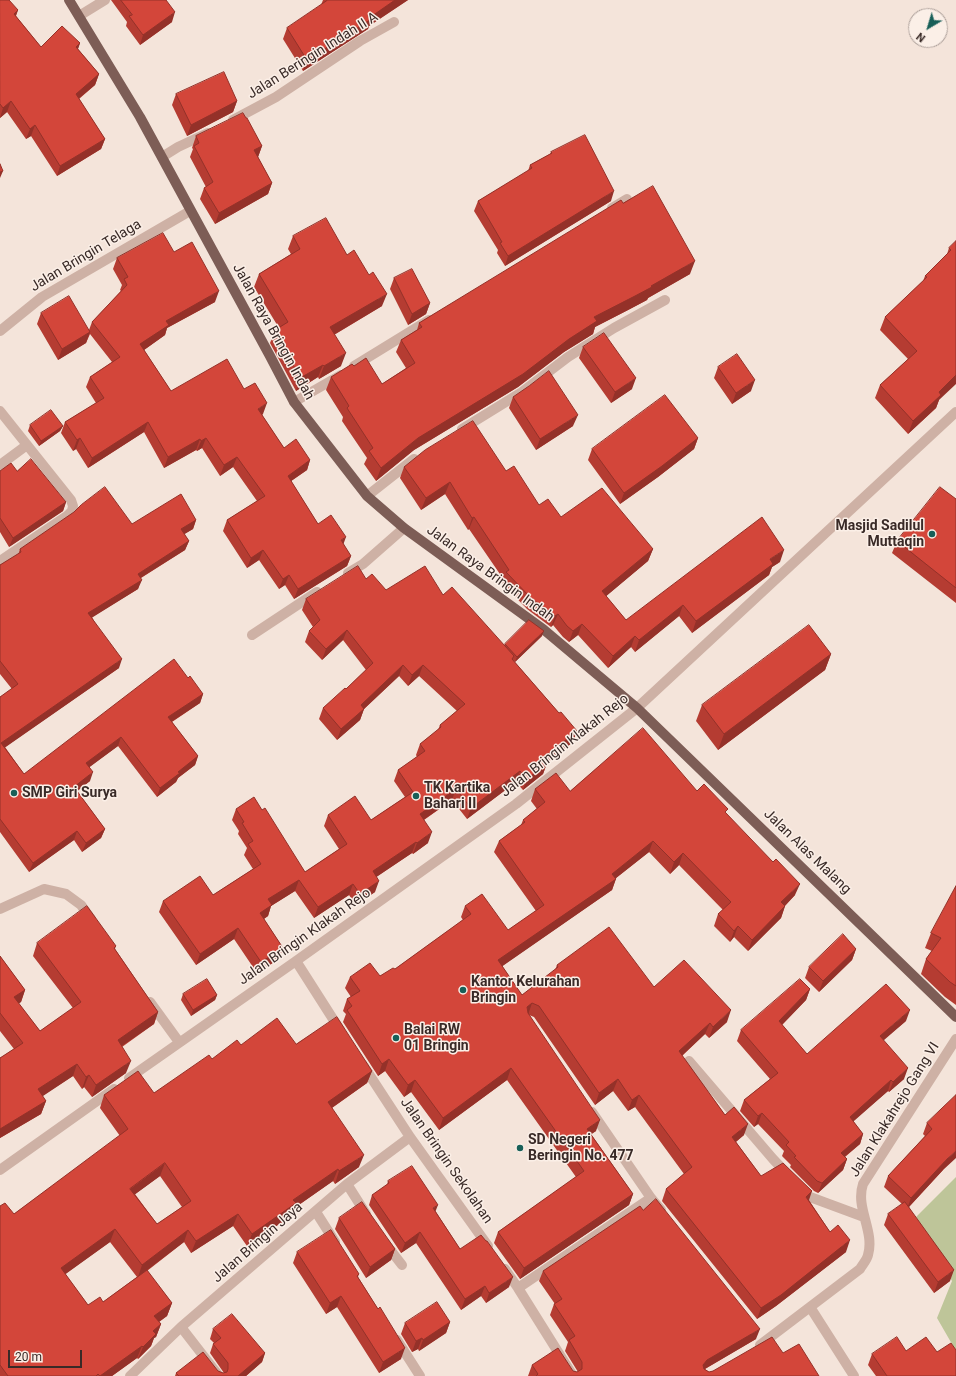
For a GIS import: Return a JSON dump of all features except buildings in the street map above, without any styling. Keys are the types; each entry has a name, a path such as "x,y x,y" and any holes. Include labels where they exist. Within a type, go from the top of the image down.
{"main road":[{"name":"Jalan Raya Bringin Indah","path":"69,0 140,117 294,402 367,496 404,528 543,629 637,708"},
{"name":"Jalan Alas Malang","path":"637,708 956,1017"}],"street":[{"path":"79,16 105,0"},
{"name":"Jalan Beringin Indah II A","path":"162,157 178,147 276,97 360,41 394,22"},
{"path":"607,212 627,199"},
{"name":"Jalan Bringin Telaga","path":"0,331 42,298 190,211"},
{"path":"456,432 522,392 568,357 614,328 665,300"},
{"path":"294,402 437,316"},
{"path":"0,411 71,500 73,506 72,511 67,516 0,561"},
{"name":"Jalan Bringin Klakah Rejo","path":"0,1170 516,804 637,708 956,412"},
{"path":"0,465 27,445"},
{"path":"367,496 424,452"},
{"path":"338,579 363,564 404,528"},
{"path":"252,636 326,586"},
{"path":"0,909 44,890 66,894 81,906 95,924"},
{"path":"296,961 347,1040"},
{"path":"144,993 179,1042"},
{"name":"Jalan Klakahrejo Gang VI","path":"753,1349 764,1338 810,1307 860,1268 868,1256 870,1240 861,1197 863,1184 956,1039"},
{"name":"Jalan Bringin Sekolahan","path":"359,1059 410,1137 518,1288 573,1376"},
{"path":"689,1061 773,1159 804,1192 810,1197 864,1217"},
{"path":"588,1106 651,1198 667,1217"},
{"name":"Jalan Bringin Jaya","path":"130,1376 181,1327 347,1184 410,1137"},
{"path":"347,1184 372,1224"},
{"path":"518,1288 651,1198"},
{"path":"316,1212 341,1251"},
{"path":"381,1236 402,1265"},
{"path":"810,1307 854,1376"},
{"path":"181,1327 219,1376"},
{"path":"391,1330 420,1376"}],"green space":[{"path":"956,1177 956,1351 937,1318 952,1281 916,1217"}],"place":[{"name":"Masjid Sadilul Muttaqin","path":"932,534"},
{"name":"SMP Giri Surya","path":"14,793"},
{"name":"TK Kartika Bahari II","path":"416,796"},
{"name":"Kantor Kelurahan Bringin","path":"463,990"},
{"name":"Balai RW 01 Bringin","path":"396,1038"},
{"name":"SD Negeri Beringin No. 477","path":"520,1148"}]}
